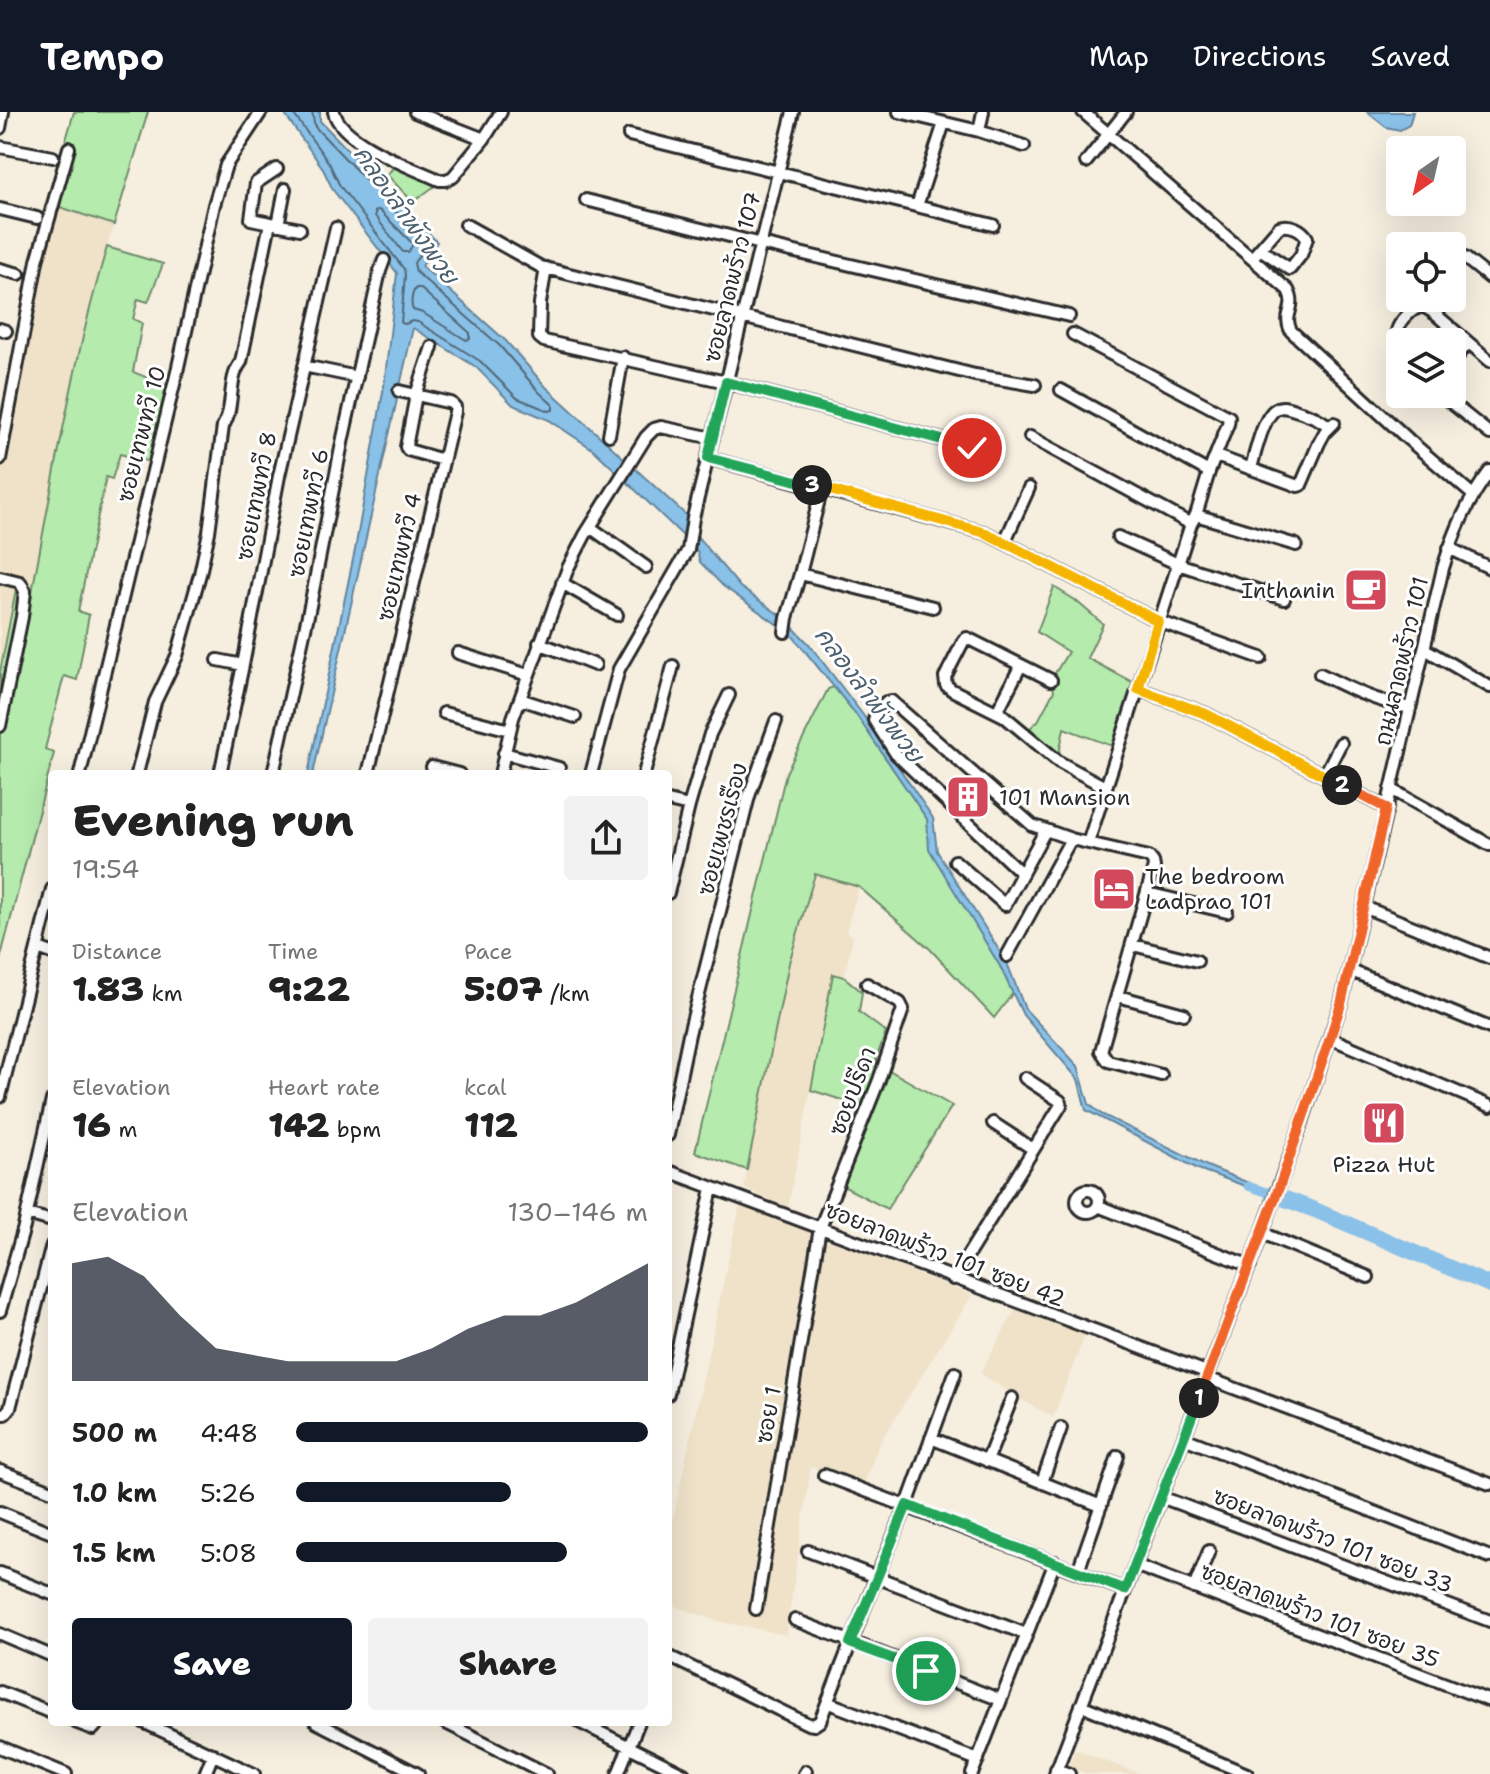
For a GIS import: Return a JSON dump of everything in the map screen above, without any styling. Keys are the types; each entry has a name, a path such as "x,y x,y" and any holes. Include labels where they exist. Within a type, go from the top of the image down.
{"street":[{"path":"0,128 3,112"},
{"name":"ซอยเทพทวี 10","path":"81,770 214,205 226,165 261,112"},
{"path":"334,112 343,129 355,140 439,180 453,177 501,112"},
{"path":"415,112 484,139"},
{"name":"ซอยลาดพร้าว 107","path":"592,770 619,669 689,545 693,518 793,112"},
{"path":"899,112 979,131 1024,146"},
{"path":"979,131 983,112"},
{"path":"1083,112 1256,254 1292,297 1293,304 1287,320 1291,331 1473,495"},
{"path":"1086,162 1126,112"},
{"path":"917,206 944,123"},
{"path":"629,135 993,225"},
{"path":"0,147 53,157"},
{"path":"0,459 37,261 69,148"},
{"path":"277,169 256,183 251,219 300,229"},
{"path":"138,770 155,702 177,656 200,574 235,370 241,362 285,189"},
{"path":"586,200 1069,316"},
{"path":"0,209 37,218"},
{"path":"466,225 546,268 975,375 1035,385"},
{"path":"1282,225 1293,227 1307,238 1301,255 1290,269 1256,254 1282,225"},
{"name":"ซอยเทพทวี 8","path":"221,770 279,476 336,228"},
{"path":"1466,259 1490,278"},
{"name":"ซอยเทพทวี 6","path":"274,770 384,260"},
{"path":"546,268 540,303 539,337 544,341 726,382 972,448"},
{"path":"0,269 19,274"},
{"path":"1398,328 1412,310 1425,307 1451,328"},
{"path":"1073,334 1227,415 1228,424 1158,621 1088,843"},
{"path":"1466,346 1468,343 1490,361"},
{"path":"432,347 416,395 406,448 443,460"},
{"path":"609,435 623,357"},
{"path":"304,366 357,377"},
{"path":"1061,390 1209,472"},
{"name":"ซอยเทพทวี 4","path":"369,770 455,407 451,403 399,391"},
{"path":"1216,456 1298,486 1319,443 1332,425 1289,408 1273,410 1263,429 1251,468"},
{"path":"1458,408 1490,434"},
{"path":"501,770 520,699 562,583 592,523 646,437 652,430 661,427 713,438"},
{"path":"1030,437 1193,519 1296,545"},
{"path":"708,458 986,533 1158,621 1261,658"},
{"name":"ถนนลาดพร้าว 101","path":"1056,1772 1250,1266 1330,1038 1349,970 1449,548 1473,495 1490,471"},
{"path":"785,632 822,488"},
{"path":"1005,541 1029,488"},
{"path":"592,523 646,567"},
{"path":"1118,537 1178,564 1284,599"},
{"path":"1449,548 1490,568"},
{"path":"800,574 933,607"},
{"path":"0,577 20,582 25,591 0,726"},
{"path":"562,583 617,615"},
{"path":"1051,680 967,638 945,677 946,685 952,690 1004,716 1059,762 1105,787"},
{"path":"539,643 595,665"},
{"path":"1425,649 1490,687"},
{"path":"458,653 528,675"},
{"path":"218,660 243,665"},
{"path":"997,712 1021,665"},
{"path":"645,770 673,666"},
{"path":"1320,674 1366,697 1410,708"},
{"path":"1138,689 1206,714 1386,808"},
{"path":"672,876 710,734 729,695"},
{"path":"520,699 575,717"},
{"path":"1022,874 896,754 874,720 886,702 891,701 1032,825 1071,839 1149,857 1153,862 1133,945 1101,1051 1108,1061 1161,1075"},
{"path":"444,713 510,730"},
{"name":"ซอยเพชรเรือง","path":"672,1116 689,1034 749,796 776,721"},
{"path":"1324,776 1341,743"},
{"path":"504,753 559,768"},
{"path":"432,767 444,770"},
{"path":"1391,789 1490,845"},
{"path":"672,802 689,806"},
{"path":"955,861 1005,905 1045,831"},
{"path":"1007,956 1071,839"},
{"path":"1147,893 1227,912"},
{"path":"0,1097 48,906"},
{"path":"1364,907 1490,958"},
{"path":"1133,945 1197,961"},
{"path":"38,948 48,952"},
{"path":"1349,970 1490,1028"},
{"name":"ซอยปรีดา","path":"820,1228 879,1080 903,1009 900,1003 867,984"},
{"path":"1118,996 1184,1014"},
{"path":"1330,1038 1490,1106"},
{"path":"953,1279 1061,1103 1025,1078"},
{"path":"0,1311 27,1214 48,1118"},
{"path":"993,1123 1033,1149"},
{"name":"ซอยลาดพร้าว 101 ซอย 42","path":"672,1173 1490,1484"},
{"path":"672,1375 712,1188"},
{"path":"1098,1206 1250,1266"},
{"path":"27,1214 48,1220"},
{"name":"ซอย 1","path":"756,1609 820,1228"},
{"path":"1262,1233 1368,1277"},
{"path":"0,1414 5,1414 10,1408 48,1261"},
{"path":"672,1658 808,1724 814,1725 820,1721 907,1505 955,1373"},
{"path":"987,1461 1012,1398"},
{"path":"1042,1482 1061,1428"},
{"path":"931,1438 1101,1506"},
{"path":"1184,1438 1490,1557"},
{"path":"1078,1571 1118,1456"},
{"path":"0,1471 48,1489"},
{"path":"824,1475 1125,1590"},
{"name":"ซอยลาดพร้าว 101 ซอย 33","path":"1161,1497 1490,1621"},
{"path":"0,1512 48,1531"},
{"path":"808,1551 1026,1634"},
{"path":"1194,1588 1209,1551"},
{"path":"972,1774 1055,1562"},
{"name":"ซอยลาดพร้าว 101 ซอย 35","path":"1135,1565 1490,1701"},
{"path":"0,1573 48,1592"},
{"path":"795,1620 1001,1700"},
{"path":"0,1634 48,1654"},
{"path":"0,1692 48,1711"},
{"path":"829,1703 978,1760"},
{"path":"1081,1705 1247,1774"},
{"path":"152,1726 254,1774"},
{"path":"324,1726 418,1774"},
{"path":"452,1726 547,1774"},
{"path":"587,1726 684,1774"},
{"path":"618,1774 637,1726"},
{"path":"0,1747 66,1774"},
{"path":"205,1774 213,1754"},
{"path":"1056,1772 1069,1774"}],"shaded area":[{"path":"48,203 114,225 93,291 32,592 16,589 0,672 0,431 31,258"},
{"path":"815,874 859,887 846,932 853,937 844,977 833,974 788,1208 744,1188 789,963"},
{"path":"740,1205 972,1295 879,1444 864,1484 811,1467 786,1635 718,1621 672,1605 672,1523"},
{"path":"1016,1309 1086,1333 1053,1417 980,1373"},
{"path":"1075,1749 1140,1774 1087,1774 1069,1767"}],"green space":[{"path":"74,112 148,112 114,225 48,203"},
{"path":"396,164 436,185 413,202 387,175"},
{"path":"107,247 163,264 148,302 138,299 133,319 142,323 133,372 168,386 150,462 120,454 112,479 106,477 78,611 89,615 77,680 64,676 45,749 54,753 0,960 0,672 16,589 32,592 74,375"},
{"path":"1054,587 1103,624 1087,658 1136,684 1115,747 1064,728 1059,754 1027,731 1038,721 1054,691 1051,680 1068,652 1037,632"},
{"path":"834,687 927,819 930,849 1013,993 994,1018 930,949 859,887 815,874 789,963 747,1170 695,1152 786,773 828,689"},
{"path":"833,974 844,977 862,992 859,1012 886,1032 875,1062 952,1106 887,1209 841,1185 873,1110 811,1090"}],"water":[{"path":"283,112 320,112 320,121 437,242 422,266 506,341 546,387 686,515 696,535 740,587 784,618 809,644 863,715 933,818 937,851 1007,963 1025,1009 1078,1066 1089,1104 1101,1114 1207,1166 1261,1188 1259,1191 1198,1169 1086,1110 1078,1079 1023,1015 1000,966 929,849 927,819 855,713 792,635 723,586 700,562 697,551 682,535 594,450 549,420 513,405 476,367 413,328 314,770 309,770 355,550 384,386 397,273 333,190 322,167"},
{"path":"1367,112 1413,112 1409,125 1400,130 1386,127"}],"waterway":[{"name":"คลองลำพังพวย","path":"1248,1186 1272,1194"},
{"name":"คลองลำพังพวย","path":"1272,1194 1490,1285"}],"place":[{"name":"Inthanin","path":"1366,590"},
{"name":"101 Mansion","path":"968,797"},
{"name":"The bedroom Ladprao 101","path":"1114,889"},
{"name":"Pizza Hut","path":"1384,1123"}],"route":[{"path":"926,1671 850,1643 907,1505 1125,1590 1280,1185 1330,1038 1341,1004 1386,808 1206,714 1138,689 1158,621 1005,541 986,533 708,458 726,382 972,448"}]}
